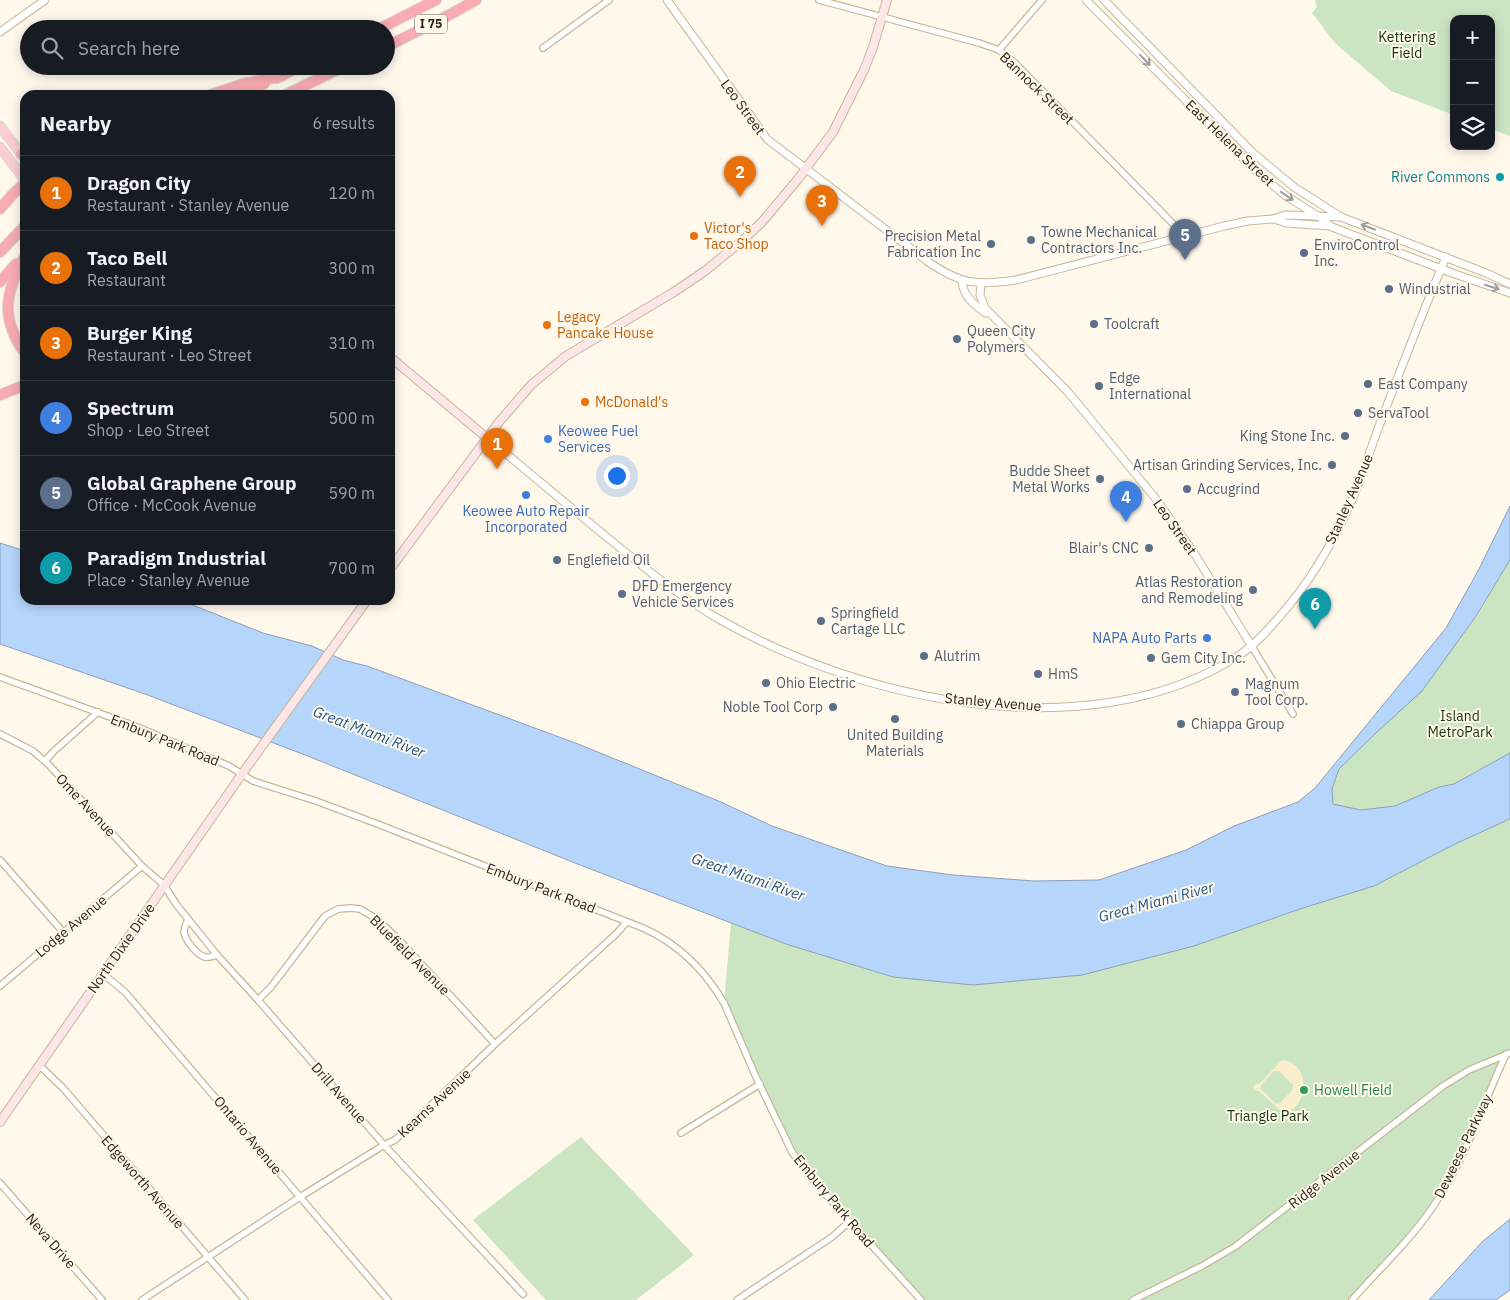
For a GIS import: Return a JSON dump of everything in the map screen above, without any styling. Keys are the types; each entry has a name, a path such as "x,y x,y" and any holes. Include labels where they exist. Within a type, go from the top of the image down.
{"highway":[{"name":"I 75","path":"395,21 436,0"},
{"name":"I 75","path":"395,42 476,0"},
{"path":"295,90 326,75"},
{"path":"225,90 242,84 282,76"},
{"path":"251,90 282,76"},
{"path":"0,209 20,187"},
{"path":"0,252 20,231"},
{"path":"0,282 20,260"},
{"path":"20,265 7,292 4,317 16,345 20,349"},
{"path":"0,394 20,386"}],"main road":[{"path":"395,562 517,400 548,370 582,346 686,285 724,256 762,222 806,168 832,132 849,102 864,70 887,0"},
{"path":"0,126 20,151"},
{"path":"0,147 20,175"},
{"name":"Stanley Avenue","path":"395,361 487,438"},
{"name":"North Dixie Drive","path":"0,1122 242,774 363,605"}],"street":[{"path":"0,32 45,0"},
{"path":"543,48 609,0"},
{"name":"Leo Street","path":"666,0 761,133 926,261 952,277 962,281 981,284 982,302 990,316"},
{"name":"Bannock Street","path":"819,0 969,40 999,50 1015,63 1185,236"},
{"path":"999,50 1042,0"},
{"name":"East Helena Street","path":"1086,0 1255,170 1286,196 1331,226 1510,293"},
{"name":"East Helena Street","path":"1104,0 1273,170 1307,195 1341,217 1446,257 1510,284"},
{"path":"1122,36 1131,28"},
{"path":"1189,104 1198,96"},
{"path":"981,284 1016,280 1248,221 1273,219 1285,215 1341,217"},
{"path":"1273,219 1331,226"},
{"name":"Stanley Avenue","path":"487,438 636,562 691,602 732,626 815,664 909,692 979,704 1034,707 1082,706 1138,697 1180,685 1235,658 1281,615 1311,575 1339,528 1363,472 1379,425 1446,257"},
{"name":"Leo Street","path":"962,281 964,292 969,300 990,316 1068,392 1156,499 1194,553 1293,714"},
{"name":"Embury Park Road","path":"0,677 98,712 229,766 253,781 382,826 651,931 672,943 705,973 724,1003 792,1152 809,1176 849,1222 921,1300"},
{"path":"45,761 98,712"},
{"name":"Ome Avenue","path":"0,734 33,751 45,761 142,866 164,886"},
{"path":"0,860 63,932"},
{"name":"Lodge Avenue","path":"0,986 142,866"},
{"name":"Drill Avenue","path":"164,886 217,956 258,1000 384,1145 523,1294"},
{"name":"Bluefield Avenue","path":"258,1000 271,987 324,916 338,909 360,909 377,919 416,957 495,1044"},
{"path":"188,920 184,931 186,938 193,947 202,957 217,956"},
{"name":"Kearns Avenue","path":"142,1300 300,1197 395,1140 627,922"},
{"name":"Ontario Avenue","path":"103,974 125,992 388,1300"},
{"name":"Ridge Avenue","path":"1134,1300 1202,1266 1236,1246 1443,1086 1469,1070 1508,1054"},
{"name":"Deweese Parkway","path":"1352,1300 1418,1227 1440,1197 1482,1113 1492,1084 1508,1054"},
{"name":"Edgeworth Avenue","path":"39,1066 63,1088 245,1300"},
{"path":"681,1133 760,1084"},
{"name":"Neva Drive","path":"0,1182 102,1300"},
{"path":"737,1300 832,1236 849,1222"}],"green space":[{"name":"Kettering Field","path":"1315,0 1510,0 1510,136 1495,130 1495,15 1450,15 1450,113 1391,91 1335,43 1312,13 1317,7"},
{"name":"Island MetroPark","path":"1510,560 1510,753 1454,784 1439,787 1395,806 1361,810 1333,804 1332,789 1339,769 1377,732 1476,617"},
{"name":"Triangle Park","path":"1510,819 1510,1053 1506,1055 1486,1103 1432,1209 1352,1300 921,1300 849,1222 792,1152 724,1003 731,923 786,944 893,977 973,985 1194,946 1303,908 1374,886 1455,844"},
{"path":"581,1137 694,1255 636,1300 546,1300 473,1220"}],"sand":[{"path":"1282,1060 1291,1063 1298,1069 1304,1085 1299,1103 1293,1110 1284,1114 1259,1091 1253,1088 1255,1084 1259,1084","holes":["1274,1071 1279,1071 1293,1085 1293,1089 1279,1104 1275,1103 1261,1089 1261,1085"]}],"water":[{"name":"Great Miami River","path":"1510,506 1510,560 1476,616 1422,691 1339,769 1332,789 1333,804 1361,810 1395,806 1439,787 1454,784 1510,753 1510,819 1455,844 1374,886 1303,908 1194,946 1082,975 973,985 893,977 786,944 580,865 305,755 145,694 0,644 0,543 20,549 20,605 193,605 263,633 312,646 343,660 367,666 578,744 721,802 772,826 887,866 953,875 1034,881 1099,880 1186,850 1234,826 1298,802 1315,788 1446,628 1479,569"},
{"path":"1510,1219 1510,1290 1496,1300 1429,1300 1482,1242"}],"place":[{"name":"River Commons","path":"1500,177"},
{"name":"Taco Bell","path":"740,197"},
{"name":"Burger King","path":"822,226"},
{"name":"Victor's Taco Shop","path":"694,236"},
{"name":"Towne Mechanical Contractors Inc.","path":"1031,240"},
{"name":"Precision Metal Fabrication Inc","path":"991,244"},
{"name":"EnviroControl Inc.","path":"1304,253"},
{"name":"Global Graphene Group","path":"1185,260"},
{"name":"Windustrial","path":"1389,289"},
{"name":"Toolcraft","path":"1094,324"},
{"name":"Legacy Pancake House","path":"547,325"},
{"name":"Queen City Polymers","path":"957,339"},
{"name":"East Company","path":"1368,384"},
{"name":"Edge International","path":"1099,386"},
{"name":"McDonald's","path":"585,402"},
{"name":"ServaTool","path":"1358,413"},
{"name":"King Stone Inc.","path":"1345,436"},
{"name":"Keowee Fuel Services","path":"548,439"},
{"name":"Artisan Grinding Services, Inc.","path":"1332,465"},
{"name":"Dragon City","path":"497,469"},
{"name":"Budde Sheet Metal Works","path":"1100,479"},
{"name":"Accugrind","path":"1187,489"},
{"name":"Keowee Auto Repair Incorporated","path":"526,495"},
{"name":"Spectrum","path":"1126,522"},
{"name":"Blair's CNC","path":"1149,548"},
{"name":"Englefield Oil","path":"557,560"},
{"name":"Atlas Restoration and Remodeling","path":"1253,590"},
{"name":"DFD Emergency Vehicle Services","path":"622,594"},
{"name":"Springfield Cartage LLC","path":"821,621"},
{"name":"Paradigm Industrial","path":"1315,629"},
{"name":"NAPA Auto Parts","path":"1207,638"},
{"name":"Alutrim","path":"924,656"},
{"name":"Gem City Inc.","path":"1151,658"},
{"name":"HmS","path":"1038,674"},
{"name":"Ohio Electric","path":"766,683"},
{"name":"Magnum Tool Corp.","path":"1235,692"},
{"name":"Noble Tool Corp","path":"833,707"},
{"name":"United Building Materials","path":"895,719"},
{"name":"Chiappa Group","path":"1181,724"},
{"name":"Howell Field","path":"1304,1090"}]}
